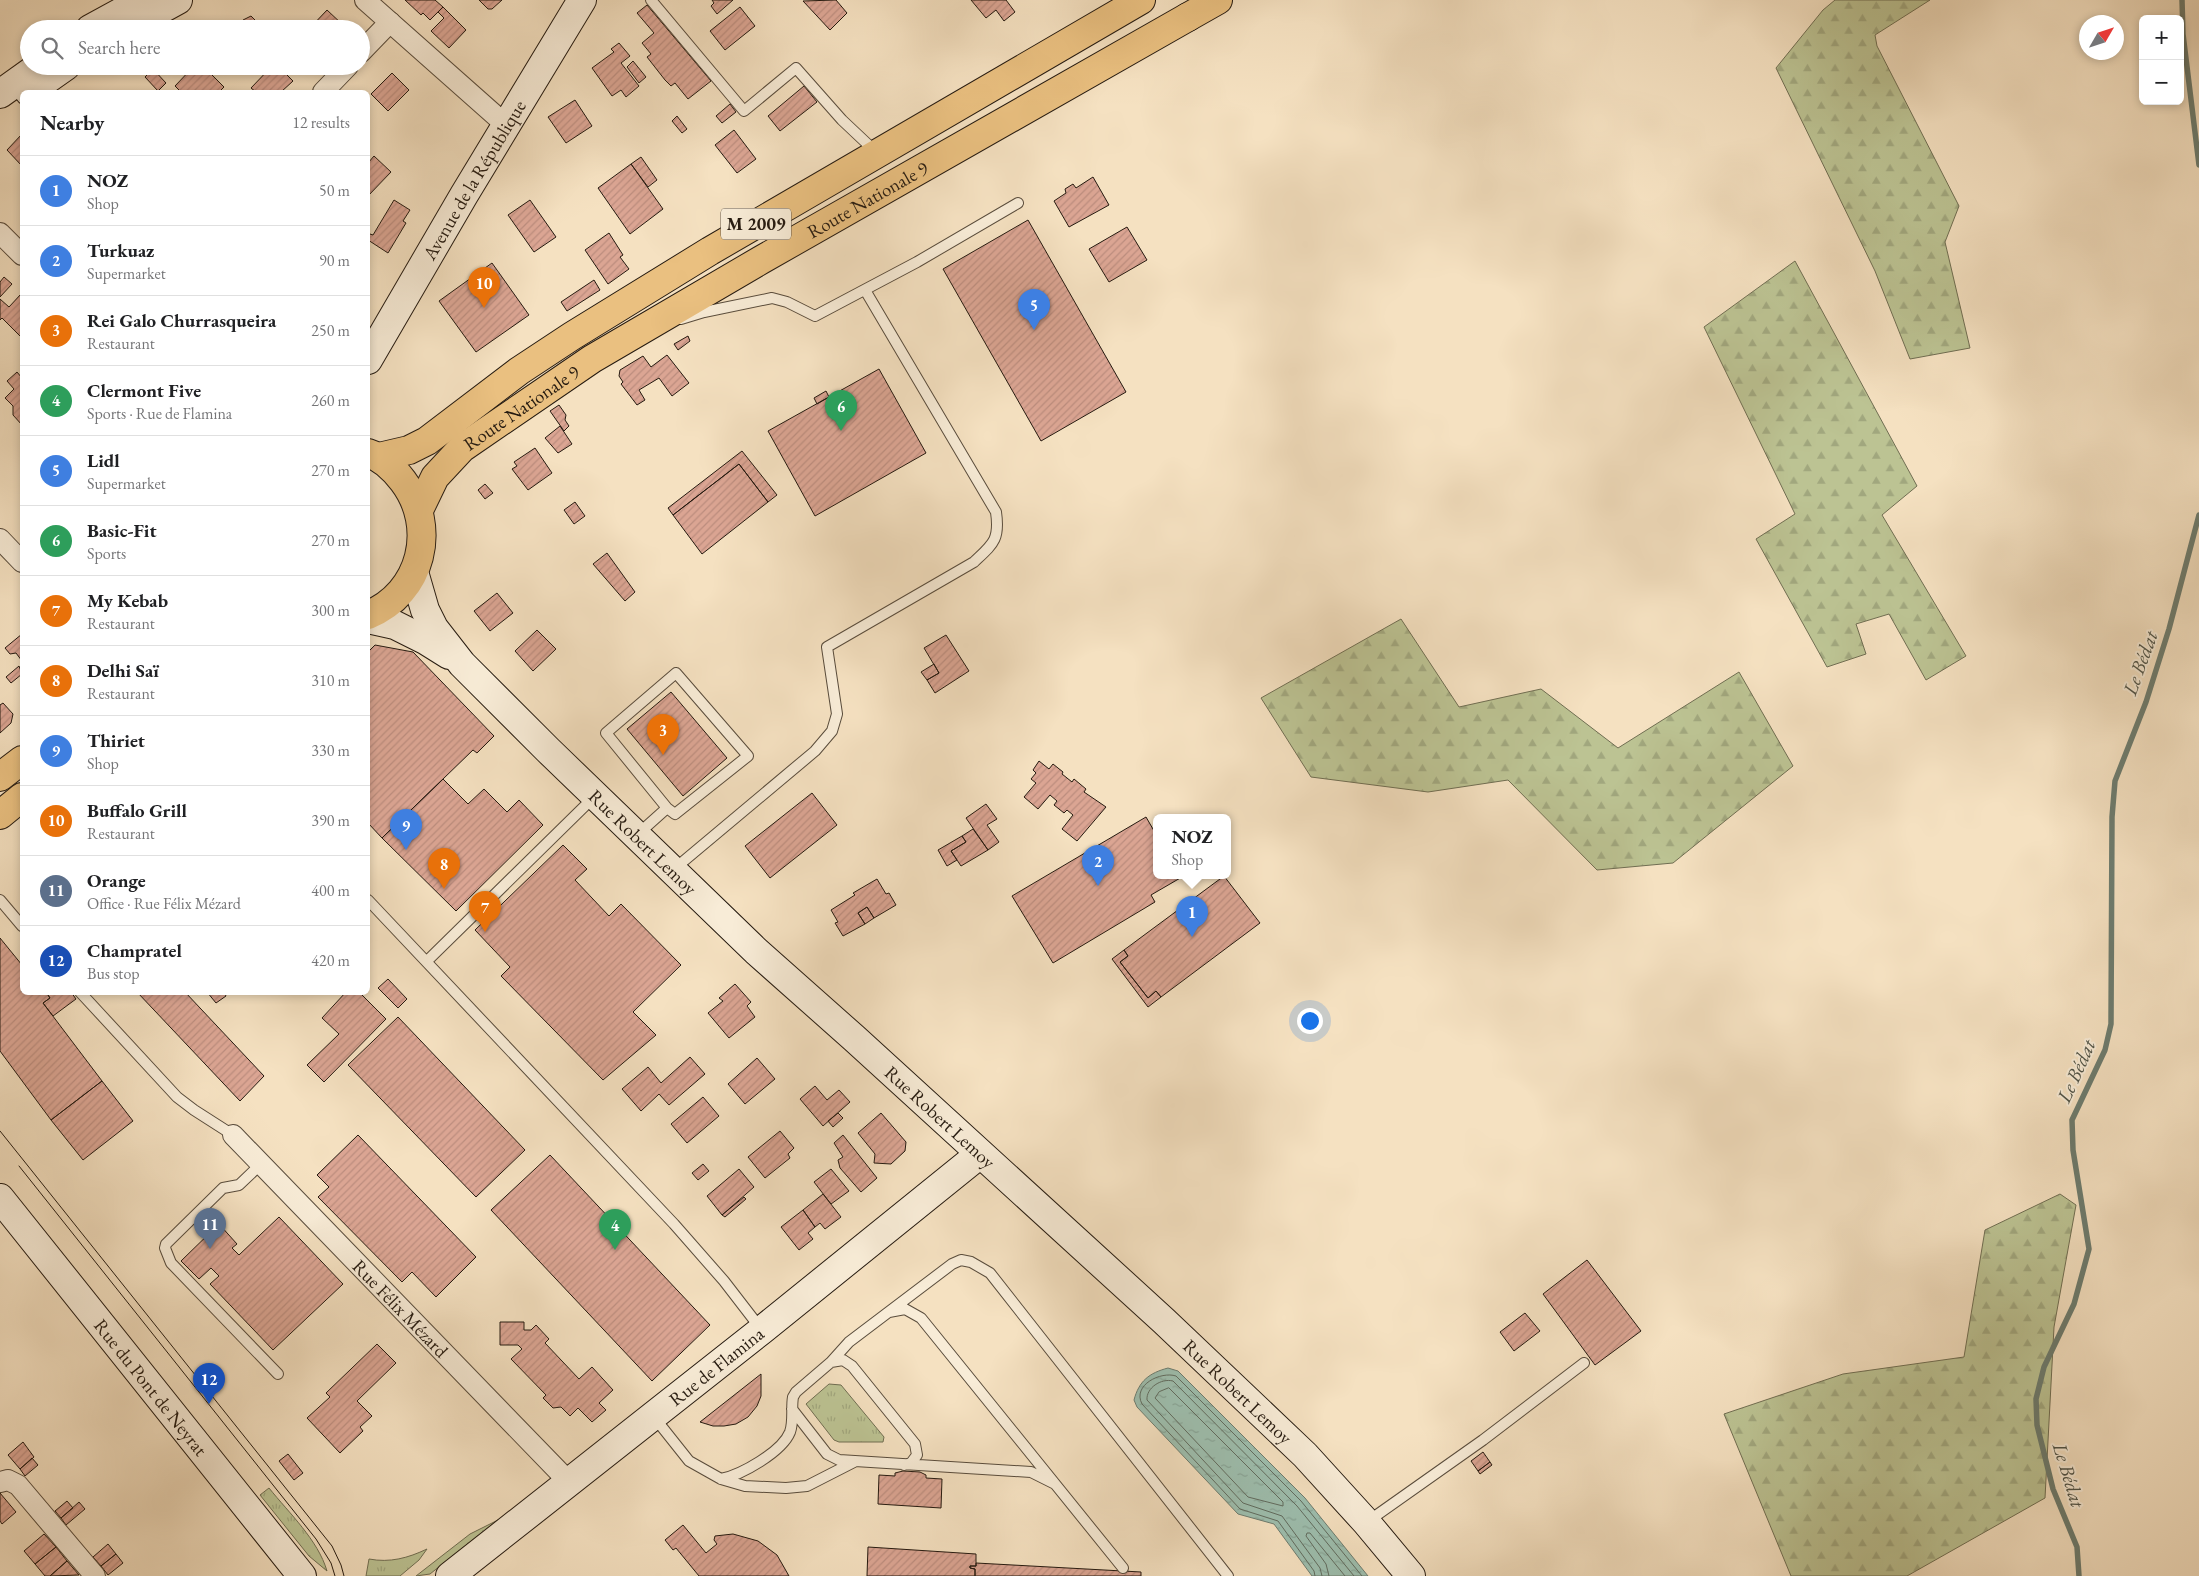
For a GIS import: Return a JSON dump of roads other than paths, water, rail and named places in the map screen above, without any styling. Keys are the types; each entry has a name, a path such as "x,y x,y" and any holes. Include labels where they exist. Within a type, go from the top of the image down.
{"main road":[{"name":"M 2009","path":"373,455 410,450 427,441 519,371 572,336 877,153 1141,0"},
{"name":"Route Nationale 9","path":"419,510 435,477 462,448 592,359 760,260 1218,0"},
{"path":"370,614 380,610 406,586 414,572 422,531 419,510 402,480 373,455"},
{"path":"0,777 20,762"},
{"path":"0,815 20,799"}],"street":[{"path":"106,20 143,0"},
{"path":"142,20 178,0"},
{"path":"365,0 506,126"},
{"name":"Avenue de la République","path":"370,357 582,0"},
{"path":"370,43 390,22"},
{"path":"0,94 26,75"},
{"path":"32,90 53,75"},
{"path":"325,90 339,75"},
{"path":"0,113 20,98"},
{"path":"0,233 20,253"},
{"path":"0,539 20,560"},
{"name":"Rue Robert Lemoy","path":"414,572 425,610 434,628 462,664 636,836 756,951 1164,1321 1305,1455 1366,1522 1411,1576"},
{"name":"Rue Robert Lemoy","path":"370,619 395,625 425,640 462,664"},
{"name":"Rue Félix Mézard","path":"233,1135 569,1482"},
{"name":"Rue de Flamina","path":"450,1576 762,1330 980,1154"},
{"name":"Rue du Pont de Neyrat","path":"0,1198 302,1576"},
{"path":"0,1482 8,1480 18,1484 95,1576"},
{"path":"284,1554 316,1576"}],"lane":[{"path":"651,0 744,111 796,68 842,120 877,153"},
{"path":"635,334 704,312 772,298 787,302 815,316 866,290 1018,203"},
{"path":"672,870 816,751 832,731 837,714 827,647 974,562 989,548 999,531 996,512 866,290"},
{"path":"676,673 748,756 675,814 667,808 606,733 676,673"},
{"path":"427,961 596,795"},
{"path":"636,836 667,808"},
{"path":"0,900 20,924"},
{"path":"370,902 674,1224 724,1281 762,1330"},
{"path":"83,995 177,1097 233,1135"},
{"path":"262,1163 239,1185 223,1188 166,1244 165,1248 172,1263 278,1374"},
{"path":"720,1478 738,1474 780,1446 789,1432 793,1397 796,1392 832,1362 849,1342 952,1264 961,1260 971,1262 985,1270 1228,1576"},
{"path":"886,1313 897,1309 905,1309 921,1318 1123,1568"},
{"path":"832,1362 843,1360 852,1366 915,1444 917,1455 911,1463 903,1465"},
{"path":"1366,1522 1483,1440 1584,1363"},
{"path":"792,1409 832,1458 854,1462 1031,1472 1042,1476 1061,1490"},
{"path":"653,1416 689,1461 720,1478 745,1486 798,1488 808,1486 854,1462"}],"water":[{"path":"1168,1368 1178,1371 1305,1498 1368,1576 1312,1576 1274,1524 1238,1514 1137,1407 1134,1400 1142,1383 1155,1372"}],"waterway":[{"name":"Le Bédat","path":"2182,0 2183,34 2199,165"},
{"name":"Le Bédat","path":"2079,1576 2077,1547 2053,1489 2037,1425 2036,1399 2044,1367 2074,1304 2089,1249 2073,1150 2072,1120 2105,1050 2111,1024 2112,817 2115,781 2146,702 2169,629 2199,515"}],"tram line":[{"path":"0,1131 332,1546 344,1576"},
{"path":"19,1166 316,1539 331,1563 335,1576"}],"place":[{"name":"Buffalo Grill","path":"484,308"},
{"name":"Lidl","path":"1034,330"},
{"name":"Basic-Fit","path":"841,431"},
{"name":"Rei Galo Churrasqueira","path":"663,755"},
{"name":"Thiriet","path":"406,850"},
{"name":"Turkuaz","path":"1098,886"},
{"name":"Delhi Saï","path":"444,889"},
{"name":"My Kebab","path":"485,932"},
{"name":"NOZ","path":"1192,937"},
{"name":"Orange","path":"210,1249"},
{"name":"Clermont Five","path":"615,1250"},
{"name":"Champratel","path":"209,1404"}]}
